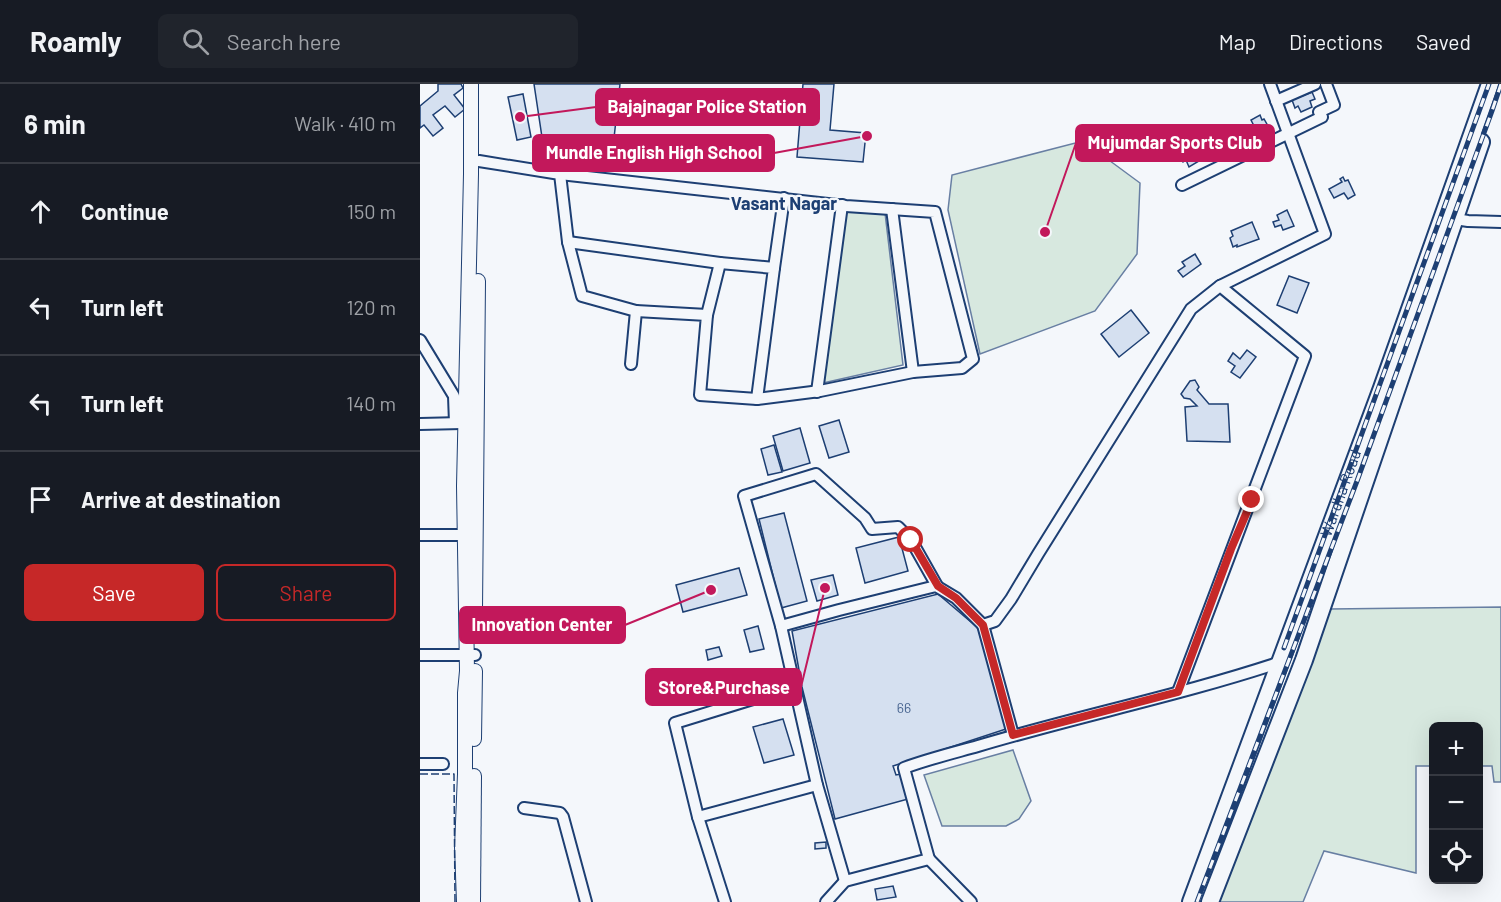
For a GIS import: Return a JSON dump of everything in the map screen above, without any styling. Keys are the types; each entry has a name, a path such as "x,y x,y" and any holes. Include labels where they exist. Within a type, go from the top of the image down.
{"highway":[{"name":"Wardha Road","path":"1191,902 1382,388 1490,84"},
{"name":"Wardha Road","path":"1210,902 1304,660 1500,84"}],"main road":[{"path":"471,84 464,486 470,535 473,902"},
{"path":"466,423 479,160 480,84"},
{"path":"464,902 462,847 465,693 470,655"}],"street":[{"path":"983,625 995,621 1011,598 1191,309 1220,286 1325,234 1270,84"},
{"path":"1276,101 1315,84"},
{"path":"1182,185 1322,117 1319,112 1334,105 1326,84"},
{"path":"479,160 560,174 842,205 935,212 973,359 962,368 913,372 817,392 757,399 700,395 707,315 720,263"},
{"path":"560,174 568,242 582,296 636,311 707,315"},
{"path":"757,399 784,198"},
{"path":"817,392 842,205"},
{"path":"892,209 913,372"},
{"path":"1455,219 1501,222"},
{"path":"568,242 720,263 774,268"},
{"path":"1178,692 1305,356 1220,286"},
{"path":"631,364 636,311"},
{"path":"420,340 454,396 466,423 420,424"},
{"path":"845,881 816,785 781,626 744,496 816,474 865,519 872,529 898,528 911,540 938,586 956,598 983,625 1013,735"},
{"path":"420,535 470,535"},
{"path":"781,626 938,586"},
{"path":"420,655 470,655"},
{"path":"971,902 930,859 904,768 1013,735 1178,692 1281,662"},
{"path":"725,902 698,818 675,723 795,686"},
{"path":"420,764 443,764"},
{"path":"698,818 816,785"},
{"path":"524,808 560,813 563,816 586,902"},
{"path":"826,902 845,881 930,859"}],"shaded area":[{"path":"1083,141 1140,183 1137,254 1095,311 980,354 948,210 952,175"},
{"path":"846,212 885,213 903,365 823,383"},
{"path":"1501,607 1501,782 1494,782 1492,766 1483,766 1483,722 1429,722 1429,766 1416,766 1416,873 1324,851 1303,902 1217,902 1330,609"},
{"path":"1013,750 1031,801 1019,819 1006,826 942,826 924,775"}],"building":[{"path":"438,84 461,84 463,88 454,95 465,109 455,117 445,106 433,115 443,128 433,136 424,125 420,128 420,106 438,91"},
{"path":"534,84 620,84 611,165 545,157"},
{"path":"803,84 834,84 830,130 866,133 863,162 797,157"},
{"path":"1312,92 1315,99 1310,101 1312,107 1301,112 1298,106 1295,108 1292,100"},
{"path":"523,94 531,137 517,140 508,97"},
{"path":"1260,115 1268,126 1254,133 1250,126 1253,124 1251,120"},
{"path":"1197,148 1200,153 1196,155 1199,161 1189,167 1186,160 1183,162 1180,157"},
{"path":"1343,177 1345,181 1348,180 1355,195 1348,199 1344,193 1334,198 1329,189 1342,182 1340,179"},
{"path":"1287,210 1294,226 1283,230 1281,225 1275,227 1273,222 1279,220 1277,215"},
{"path":"1252,222 1259,239 1233,247 1230,238 1233,236 1231,231"},
{"path":"1195,254 1201,264 1183,277 1178,271 1185,266 1182,262"},
{"path":"1289,276 1309,283 1297,313 1277,305"},
{"path":"1131,310 1149,333 1119,357 1101,334"},
{"path":"1247,350 1256,357 1240,378 1231,372 1235,366 1228,361 1233,353 1240,359"},
{"path":"1195,380 1199,387 1197,390 1209,404 1228,404 1230,442 1187,441 1185,407 1197,406 1181,394 1190,381"},
{"path":"839,420 849,452 829,458 819,426"},
{"path":"800,428 810,463 783,471 773,436"},
{"path":"774,445 782,472 768,475 761,449"},
{"path":"784,513 807,601 781,608 759,519"},
{"path":"899,537 908,571 865,583 856,548"},
{"path":"739,568 747,595 683,612 676,585"},
{"path":"833,575 838,595 817,601 811,580"},
{"path":"938,594 978,628 1006,729 893,766 896,775 901,774 908,799 835,819 802,687 792,631"},
{"path":"758,626 764,649 750,652 744,630"},
{"path":"719,647 722,656 708,660 706,650"},
{"path":"783,719 794,755 764,763 753,727"},
{"path":"826,842 826,848 815,849 815,843"},
{"path":"893,886 896,897 877,900 875,889"}],"railway":[{"path":"1284,648 1489,84"},
{"path":"1197,902 1357,481 1501,84"}],"fence":[{"path":"420,774 454,774 455,902"}],"place":[{"name":"Bajajnagar Police Station","path":"520,117"},
{"name":"Mundle English High School","path":"867,136"},
{"name":"Mujumdar Sports Club","path":"1045,232"},
{"name":"Store&Purchase","path":"825,588"},
{"name":"Innovation Center","path":"711,590"}],"district":[{"name":"Vasant Nagar","path":"784,204"}],"route":[{"path":"911,540 938,586 956,598 983,625 1013,735 1178,692 1231,549 1252,500"}]}
